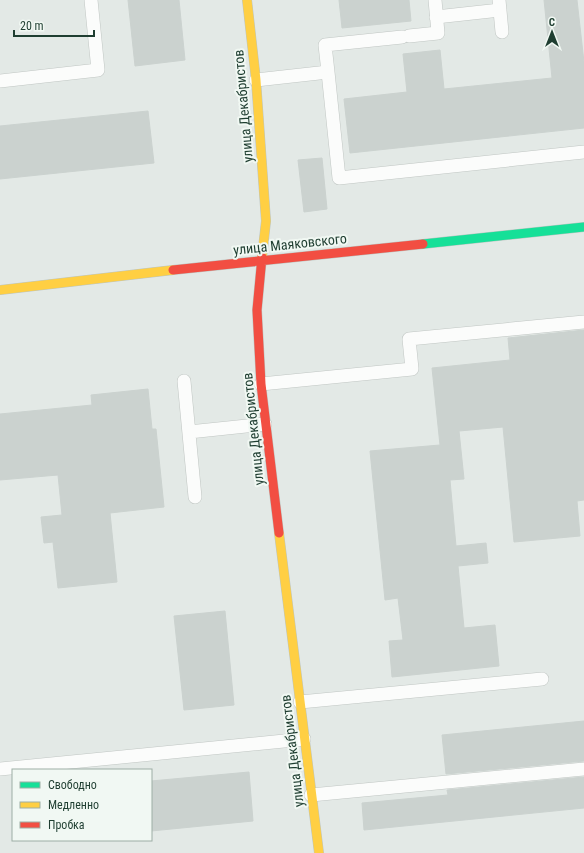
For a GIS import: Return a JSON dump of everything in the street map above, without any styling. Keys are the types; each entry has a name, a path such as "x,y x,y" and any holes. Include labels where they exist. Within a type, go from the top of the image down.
{"street":[{"name":"улица Декабристов","path":"247,0 256,80 266,221 257,310 261,384 319,853"},
{"name":"улица Маяковского","path":"0,290 584,227"}],"lane":[{"path":"0,80 98,70 90,0"},
{"path":"435,0 438,33 325,45 339,178 584,152"},
{"path":"436,17 500,5 502,32"},
{"path":"256,80 328,72"},
{"path":"261,384 412,369 409,339 584,322"},
{"path":"184,381 195,497"},
{"path":"189,432 265,424"},
{"path":"300,702 542,679"},
{"path":"0,769 304,739"},
{"path":"311,796 584,769"}],"building":[{"path":"128,0 179,0 185,60 135,66"},
{"path":"339,0 409,0 411,21 342,28"},
{"path":"544,0 577,0 584,62 584,128 350,153 344,99 407,92 403,54 440,50 444,89 552,78"},
{"path":"148,111 154,163 0,179 0,126"},
{"path":"322,158 327,209 304,212 298,160"},
{"path":"584,330 584,500 577,501 580,536 514,542 503,427 459,431 464,479 450,480 456,546 486,543 488,563 458,566 464,628 495,625 499,666 392,677 389,641 403,640 398,598 385,600 370,451 440,445 432,368 510,360 508,338"},
{"path":"148,389 152,429 156,429 164,507 110,513 117,582 58,588 53,542 44,543 41,517 62,515 58,475 0,480 0,414 92,405 91,395"},
{"path":"225,611 234,705 184,710 174,616"},
{"path":"584,721 584,761 446,774 442,735"},
{"path":"249,772 253,821 152,831 152,781"},
{"path":"584,777 584,808 364,830 362,803 448,795 447,790"}],"traffic: fast":[{"path":"423,244 584,227"}],"traffic: slow":[{"path":"247,0 256,80 266,221 262,257"},
{"path":"0,290 173,270"},
{"path":"279,533 319,853"}],"traffic: jam":[{"path":"173,270 423,244"},
{"path":"262,257 257,310 261,384 279,533"}]}
